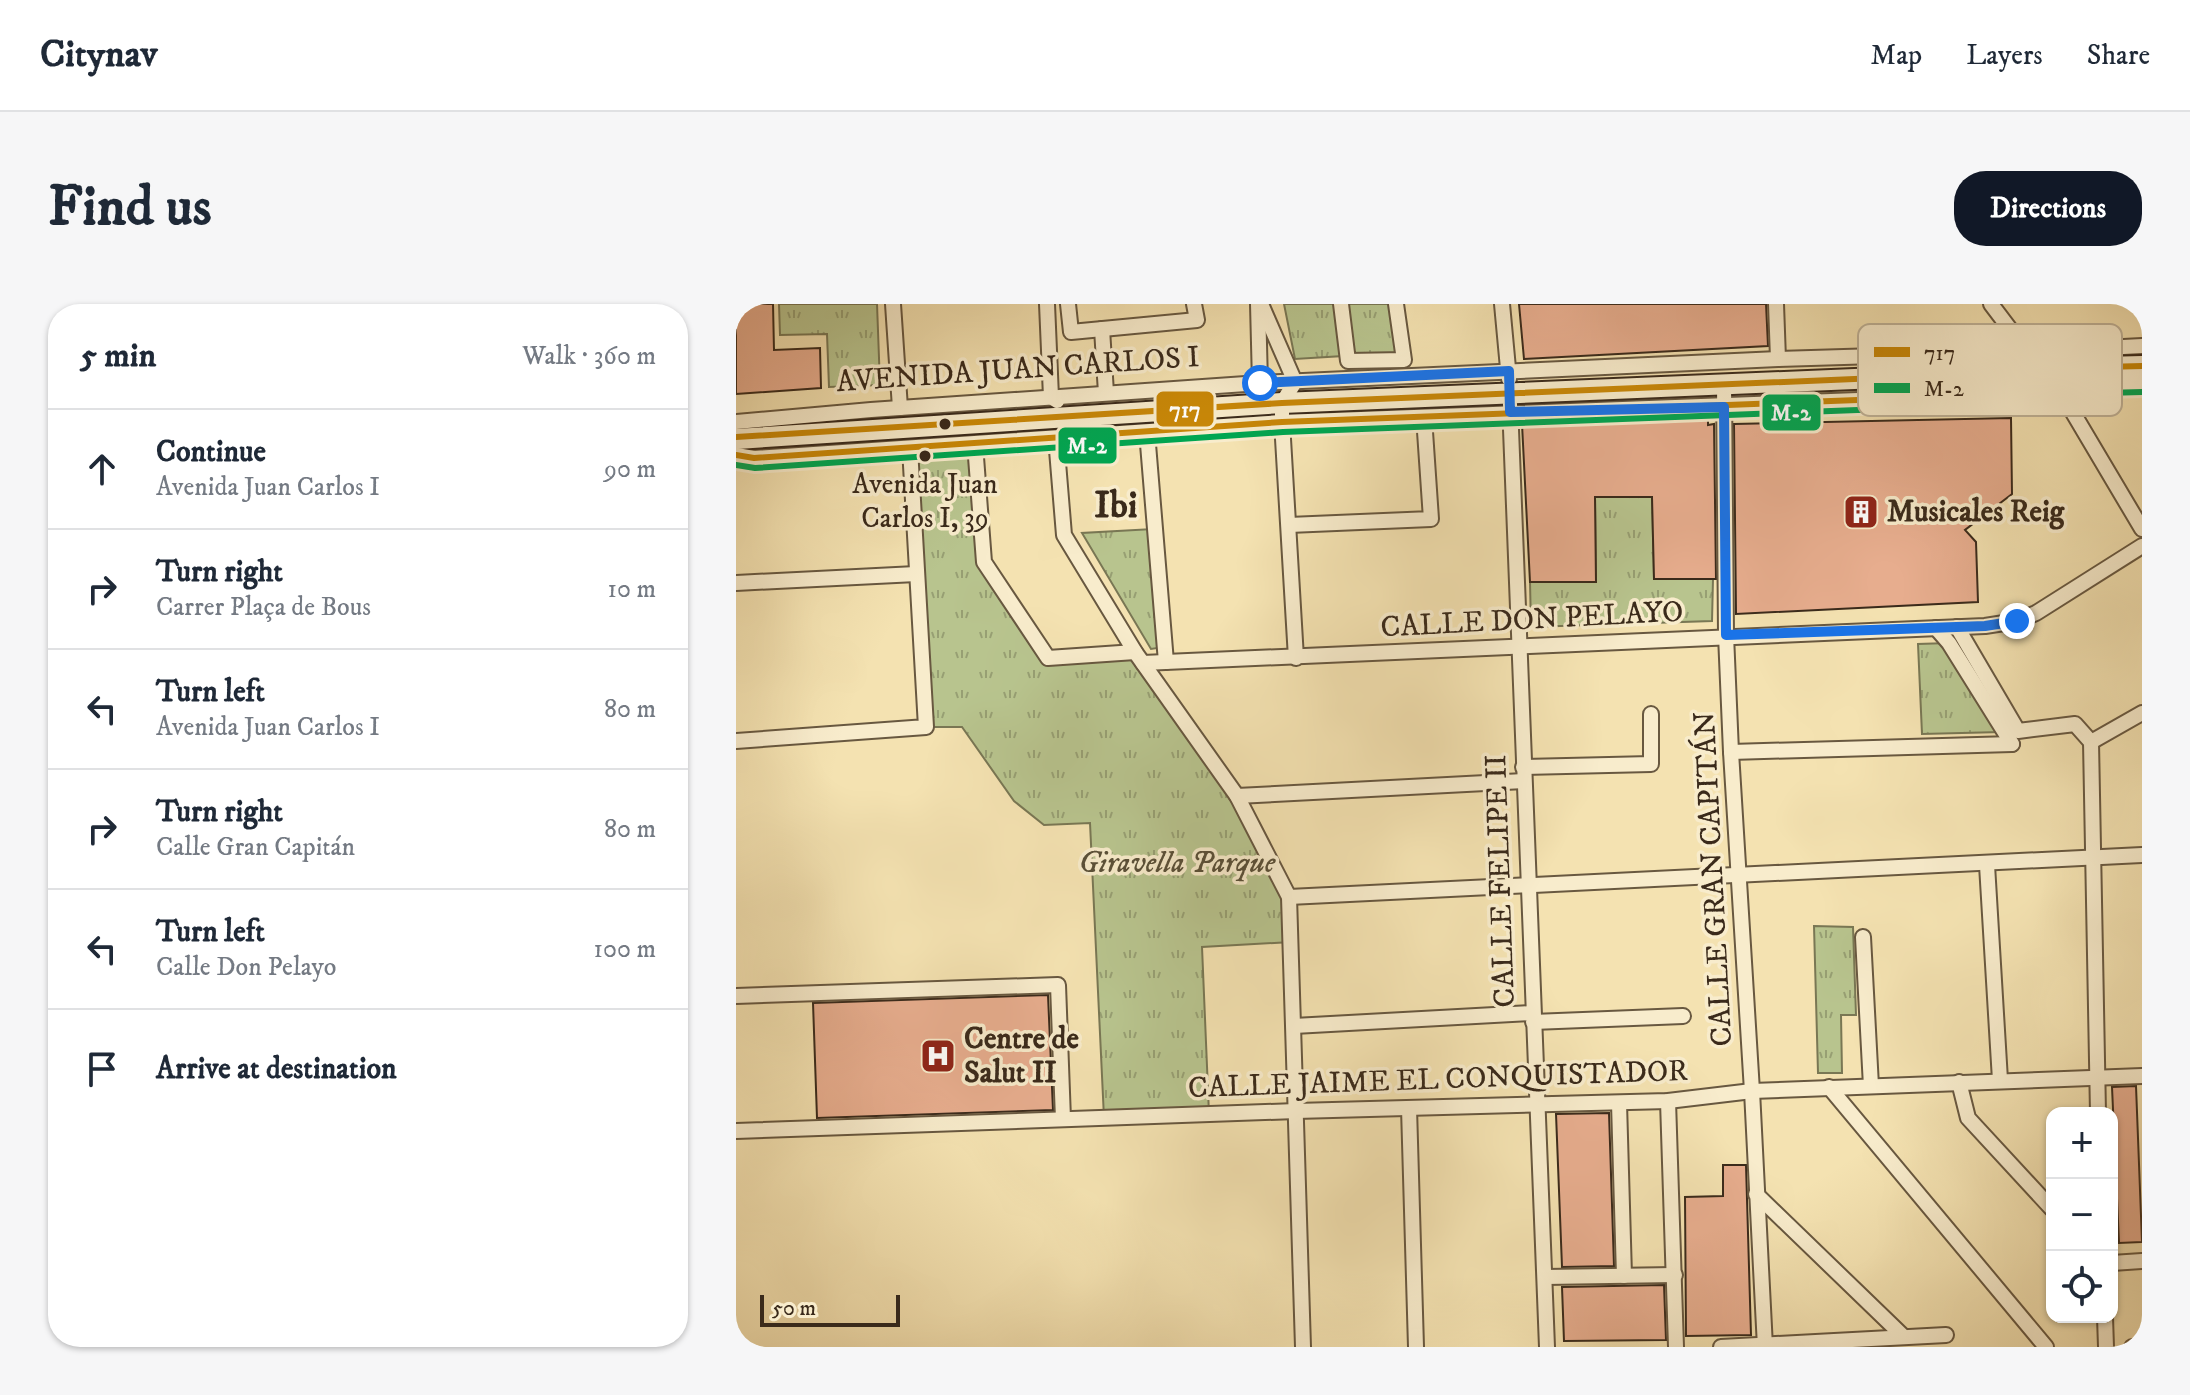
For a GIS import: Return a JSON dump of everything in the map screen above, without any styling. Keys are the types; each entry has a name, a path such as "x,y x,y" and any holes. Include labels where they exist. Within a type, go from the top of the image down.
{"main road":[{"path":"2122,370 2142,366"},
{"name":"AVENIDA JUAN CARLOS I","path":"736,440 1077,415 1282,412 1510,402 1858,373"}],"street":[{"path":"893,304 900,408"},
{"path":"1047,304 1051,397 1077,415"},
{"path":"1068,304 1071,332 1197,320 1194,304"},
{"path":"1260,304 1295,382 1282,412 1296,658"},
{"path":"1260,304 1260,383"},
{"path":"1341,304 1348,361 1404,360 1396,304"},
{"name":"CALLE FELIPE II","path":"1502,304 1509,371 1547,1347"},
{"path":"1776,304 1778,359"},
{"path":"1991,304 2005,324"},
{"path":"1102,329 1106,393"},
{"name":"AVENIDA JUAN CARLOS I","path":"2122,348 2142,346"},
{"name":"AVENIDA JUAN CARLOS I","path":"736,440 871,410 1260,383 1858,357"},
{"path":"2122,381 2142,382"},
{"name":"CALLE GRAN CAPITÁN","path":"1724,384 1726,635 1765,1346"},
{"name":"AVENIDA JUAN CARLOS I","path":"736,440 754,458 1147,432 1282,412 1424,417 1510,402 1724,407 1858,401"},
{"path":"871,410 893,428"},
{"path":"2082,416 2142,529"},
{"path":"1289,525 1431,519 1424,417"},
{"path":"1147,432 1166,662"},
{"path":"1056,438 1064,535 1139,657 1237,796 1289,897 1303,1347"},
{"name":"CALLE DON PELAYO","path":"975,444 984,562 1048,658 1139,657 1166,662 1296,658 2004,624 2036,613 2142,546"},
{"path":"736,741 926,727 910,448"},
{"path":"736,583 916,574"},
{"path":"1957,627 2018,731 2075,724 2091,742 2098,1107"},
{"path":"1731,752 2012,744 1949,643 1936,628"},
{"path":"2091,742 2142,713"},
{"path":"1237,796 1651,764 1651,714"},
{"path":"1289,897 2094,860 2142,855"},
{"path":"1987,865 2000,1080"},
{"path":"1863,937 1871,1086"},
{"path":"736,996 1058,985 1063,1119"},
{"path":"1294,1026 1532,1017 1683,1016"},
{"name":"CALLE JAIME EL CONQUISTADOR","path":"736,1131 1619,1103 1829,1087 2142,1076"},
{"path":"1959,1082 1968,1118 2046,1202"},
{"path":"1829,1087 2046,1347"},
{"path":"1668,1101 1676,1347"},
{"path":"1619,1103 1624,1276"},
{"path":"1409,1108 1416,1347"},
{"path":"1756,1194 1904,1337"},
{"path":"2118,1263 2142,1261"},
{"path":"1545,1277 1675,1275"},
{"path":"2105,1323 2106,1347"},
{"path":"1721,1347 1946,1335"},
{"path":"2132,1347 2142,1347"}],"green space":[{"path":"779,304 877,304 880,385 829,387 827,334 780,335"},
{"path":"1284,304 1339,304 1343,356 1295,359"},
{"path":"1345,304 1396,304 1404,360 1352,361"},
{"name":"Giravella Parque","path":"975,444 984,562 1048,657 1135,652 1237,796 1289,897 1291,942 1202,947 1209,1114 1104,1118 1090,823 1044,825 1014,801 962,727 926,727 910,448"},
{"path":"1595,497 1652,497 1654,578 1713,579 1712,621 1531,627 1530,582 1596,582"},
{"path":"1153,529 1164,647 1151,649 1082,533"},
{"path":"1949,643 2001,732 1922,734 1918,644"},
{"path":"1814,926 1853,927 1856,1015 1841,1015 1842,1073 1818,1073"}],"building":[{"path":"736,304 773,304 774,350 820,348 821,388 736,394"},
{"path":"1519,304 1766,304 1768,346 1524,359"},
{"name":"Musicales Reig","path":"2011,418 2012,494 1965,530 1976,542 1978,602 1736,614 1734,424"},
{"path":"1708,419 1708,425 1714,424 1716,579 1654,579 1652,497 1595,497 1596,582 1530,582 1522,424"},
{"name":"Centre de Salut II","path":"1048,995 1053,1110 817,1118 813,1003"},
{"path":"2136,1086 2142,1242 2119,1243 2118,1107 2113,1107 2112,1087"},
{"path":"1609,1113 1614,1266 1562,1267 1556,1114"},
{"path":"1723,1165 1746,1165 1751,1335 1686,1336 1685,1197 1723,1196"},
{"path":"1664,1285 1666,1340 1564,1341 1562,1287"}],"transit line":[{"name":"717","path":"2122,367 2142,366"},
{"name":"717","path":"736,437 1282,403 1858,379"},
{"name":"M-2","path":"2122,393 2142,392"},
{"name":"717","path":"736,455 754,458 1282,422 1858,400"},
{"name":"M-2","path":"736,465 755,468 1283,432 1858,410"}],"place":[{"name":"Avenida Juan Carlos I, 39","path":"925,456"},
{"name":"Musicales Reig","path":"1861,512"},
{"name":"Centre de Salut II","path":"938,1056"}],"district":[{"name":"Ibi","path":"1116,506"}],"route":[{"path":"1260,383 1509,371 1510,412 1724,407 1726,635 1985,626 2017,621"}]}
